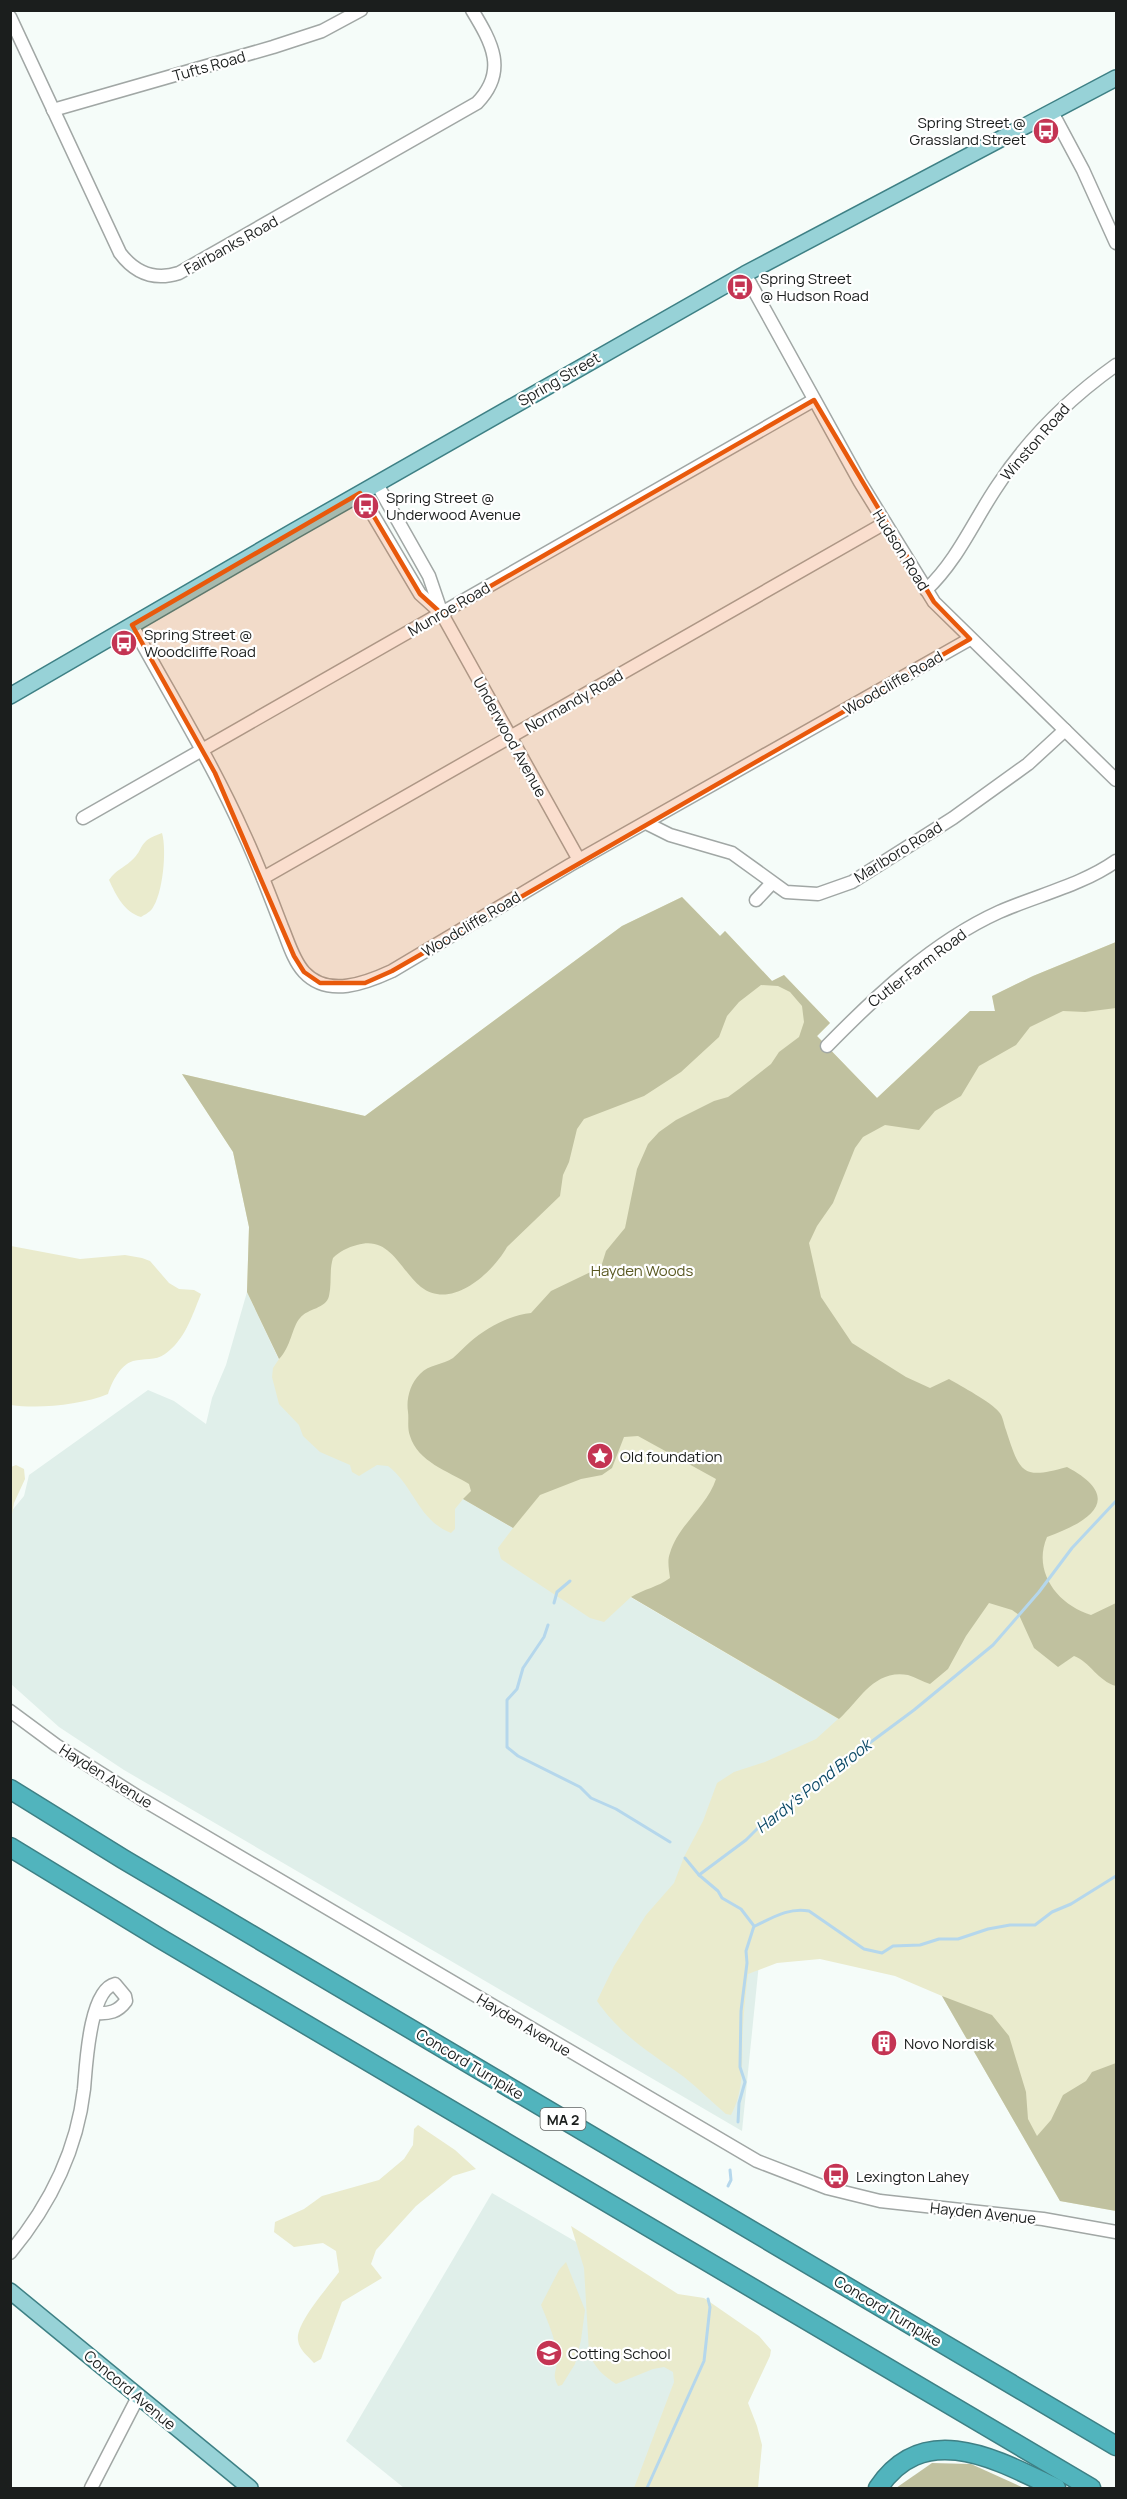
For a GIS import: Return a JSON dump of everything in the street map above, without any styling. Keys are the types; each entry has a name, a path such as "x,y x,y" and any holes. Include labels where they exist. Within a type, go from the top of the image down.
{"highway":[{"name":"Concord Turnpike","path":"10,1788 133,1865 1116,2446"},
{"path":"10,1847 171,1945 1091,2488"},
{"path":"878,2488 895,2469 910,2459 933,2451 952,2450 988,2456 1056,2488"}],"main road":[{"name":"Spring Street","path":"12,691 132,625 745,274 1116,78"},
{"name":"Concord Avenue","path":"10,2291 250,2488"}],"street":[{"name":"Tufts Road","path":"53,110 273,47 322,31 361,10"},
{"name":"Fairbanks Road","path":"10,17 120,253 127,262 143,274 166,277 179,273 271,223 477,103 490,87 495,72 495,61 491,45 472,10"},
{"path":"1052,112 1083,170 1116,243"},
{"name":"Hudson Road","path":"745,274 814,400 934,602 1116,780"},
{"name":"Winston Road","path":"926,590 943,574 998,484 1027,446 1082,390 1116,364"},
{"name":"Munroe Road","path":"83,818 814,400"},
{"name":"Underwood Avenue","path":"377,484 429,576 442,614 579,860"},
{"name":"Underwood Avenue","path":"360,493 420,594 442,614"},
{"name":"Normandy Road","path":"263,878 885,523"},
{"name":"Woodcliffe Road","path":"132,625 203,749 244,833 294,956 304,972 320,983 337,987 365,984 392,971 579,860 970,639"},
{"name":"Marlboro Road","path":"646,824 670,835 732,853 772,883 795,894 818,894 852,882 953,818 1028,764 1065,730"},
{"name":"Cutler Farm Road","path":"826,1046 864,1008 960,932 999,912 1081,880 1116,861"},
{"path":"756,900 772,883"},
{"name":"Hayden Avenue","path":"10,1711 56,1745 140,1798 757,2161 828,2188 880,2201 1043,2219 1116,2232"},
{"path":"10,2253 27,2233 49,2199 81,2119 88,2047 96,2013"},
{"name":"Hayden Avenue","path":"1080,2226 1116,2239"},
{"path":"91,2488 138,2397"}],"highlighted area":[{"path":"814,400 934,602 970,639 392,971 365,983 320,983 304,972 294,956 215,773 132,625 360,493 420,594 442,614"}],"shaded area":[{"path":"247,1292 296,1396 463,1499 934,1775 763,1924 742,2131 124,1770 59,1727 11,1684 10,1513 24,1496 29,1475 148,1390 174,1401 206,1424 212,1398 226,1365"},
{"name":"Cotting School","path":"492,2193 707,2318 658,2488 404,2488 346,2441"}],"green space":[{"path":"162,833 164,861 159,893 152,909 141,917 125,907 109,880 136,856 148,839"},
{"name":"Hayden Woods","path":"682,897 720,936 725,931 772,981 784,975 830,1023 817,1036 877,1098 970,1011 995,1011 992,996 1033,976 1116,942 1116,2211 1060,2201 942,1996 895,1976 820,1959 777,1963 748,1974 743,2020 741,2083 731,2115 726,2114 689,2081 616,2025 597,2001 614,1966 646,1915 674,1883 684,1857 703,1821 717,1783 734,1772 765,1762 816,1739 838,1719 631,1597 604,1622 590,1618 501,1559 498,1548 513,1528 463,1499 455,1509 455,1529 451,1533 431,1520 397,1474 388,1466 377,1465 359,1476 352,1472 350,1465 320,1452 303,1436 299,1425 279,1404 272,1377 273,1368 279,1359 247,1292 249,1227 233,1152 182,1074 365,1116 622,926"},
{"path":"682,897 720,936 725,931 772,981 784,975 830,1023 817,1036 877,1098 970,1011 995,1011 992,996 1033,976 1116,942 1116,1008 1085,1012 1063,1011 1030,1027 1016,1045 979,1066 961,1096 935,1111 919,1130 885,1125 863,1137 855,1148 833,1203 817,1226 809,1243 821,1297 852,1343 906,1377 930,1388 949,1379 990,1404 1000,1414 1015,1456 1025,1470 1040,1473 1067,1467 1085,1478 1095,1489 1098,1499 1095,1508 1088,1516 1077,1524 1047,1537 1043,1550 1043,1563 1051,1585 1068,1604 1091,1615 1116,1603 1116,1686 1104,1680 1074,1656 1058,1667 1034,1648 1019,1615 1012,1610 989,1603 966,1636 948,1669 930,1684 908,1675 896,1674 886,1677 869,1688 839,1719 631,1597 670,1578 668,1565 674,1543 712,1489 716,1479 638,1436 624,1437 612,1468 602,1475 581,1479 540,1495 513,1528 463,1499 471,1491 469,1484 435,1465 414,1445 409,1430 408,1402 411,1387 420,1374 428,1368 453,1358 491,1327 515,1316 531,1313 551,1291 601,1267 606,1251 625,1228 637,1169 648,1144 659,1132 676,1120 714,1101 728,1097 771,1064 779,1052 799,1037 804,1022 802,1006 790,992 778,986 761,985 739,1002 727,1016 719,1037 681,1072 644,1096 584,1119 577,1129 569,1162 563,1175 560,1196 507,1247 482,1277 458,1291 446,1294 433,1293 421,1287 386,1249 368,1243 350,1247 333,1258 327,1300 300,1318 279,1359 247,1292 249,1227 233,1152 182,1074 365,1116 622,926"},
{"path":"11,1246 80,1259 125,1255 142,1258 150,1261 169,1283 179,1289 194,1290 201,1294 178,1342 157,1358 128,1363 117,1374 108,1394 60,1405 34,1407 11,1405"},
{"path":"16,1465 24,1469 25,1479 14,1503 11,1520 11,1467"},
{"path":"942,1996 992,2015 1009,2036 1026,2092 1028,2119 1037,2136 1051,2120 1063,2095 1086,2081 1092,2072 1116,2063 1116,2211 1060,2201"},
{"path":"418,2125 455,2150 476,2169 453,2176 416,2206 376,2250 371,2264 382,2278 342,2302 321,2359 314,2363 300,2347 298,2333 307,2315 339,2272 336,2251 323,2243 294,2247 274,2232 275,2222 304,2209 322,2196 379,2180 404,2159 413,2145 414,2129"},
{"path":"571,2226 678,2294 704,2298 759,2336 771,2350 748,2403 762,2445 758,2488 634,2488 674,2382 673,2372 664,2367 653,2369 616,2384 596,2367 589,2352 584,2268"},
{"path":"566,2262 585,2310 575,2364 562,2385 558,2386 555,2376 556,2348 541,2305 559,2270"},
{"path":"932,2463 971,2464 1024,2488 896,2488"}],"waterway":[{"name":"Hardy's Pond Brook","path":"738,2122 739,2103 745,2082 740,2067 741,2011 747,1963 746,1951 754,1926 741,1909 722,1898 718,1891 699,1875 746,1840 764,1822 775,1818 801,1794 914,1710 993,1645 1039,1592 1072,1548 1116,1501"},
{"path":"554,1603 557,1592 570,1581"},
{"path":"548,1625 544,1637 523,1668 517,1689 507,1700 507,1747 518,1756 580,1787 591,1798 616,1809 670,1842"},
{"path":"685,1858 699,1875"},
{"path":"755,1926 788,1912 809,1911 864,1949 882,1953 893,1946 920,1945 939,1939 958,1939 988,1929 1010,1925 1035,1925 1052,1912 1071,1904 1116,1876"},
{"path":"728,2186 731,2180 730,2170"},
{"path":"647,2488 704,2361 710,2307 708,2299"}],"place":[{"name":"Spring Street @ Grassland Street","path":"1046,131"},
{"name":"Spring Street @ Hudson Road","path":"740,287"},
{"name":"Spring Street @ Underwood Avenue","path":"366,506"},
{"name":"Spring Street @ Woodcliffe Road","path":"124,643"},
{"name":"Old foundation","path":"600,1456"},
{"name":"Novo Nordisk","path":"884,2043"},
{"name":"Lexington Lahey","path":"836,2176"},
{"name":"Cotting School","path":"549,2353"}]}
